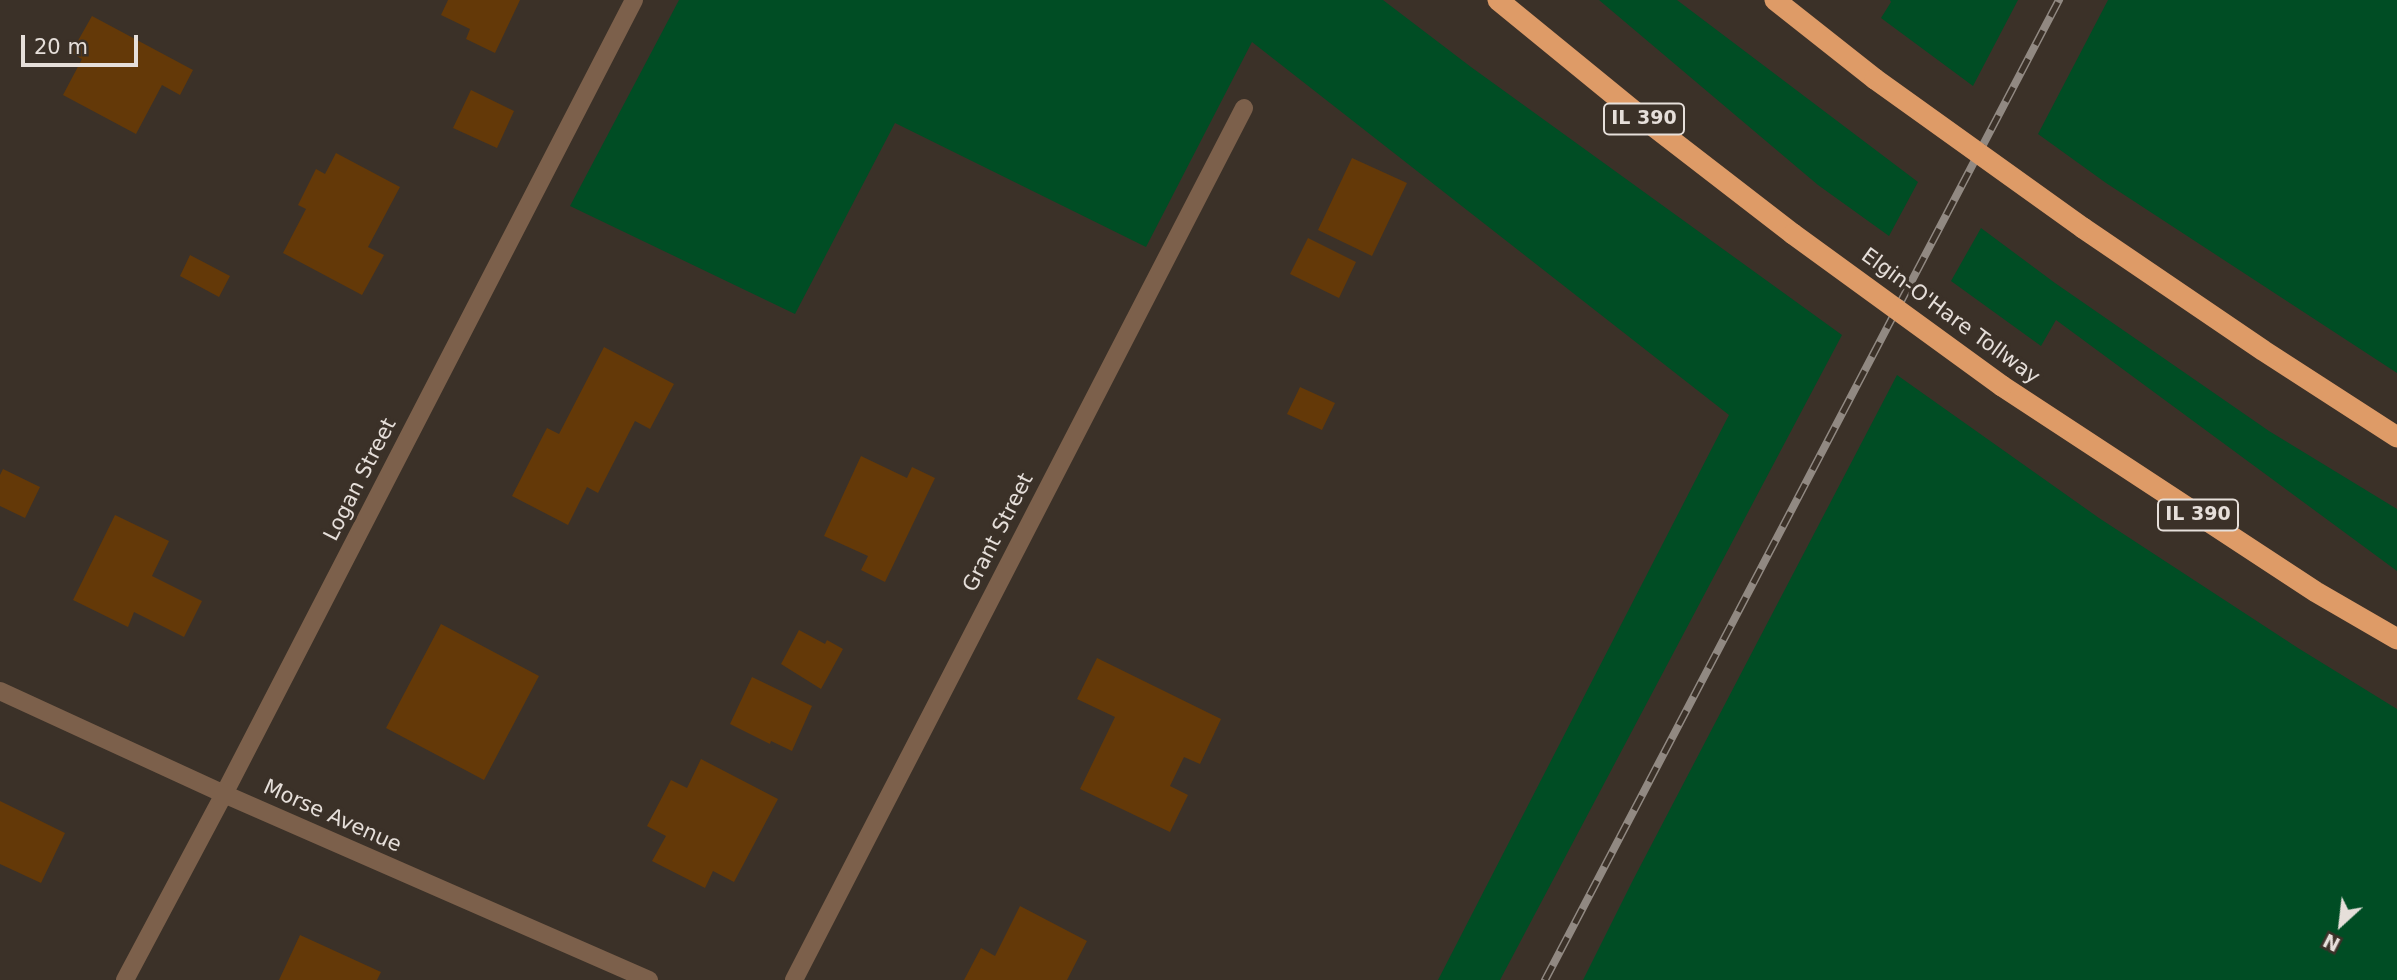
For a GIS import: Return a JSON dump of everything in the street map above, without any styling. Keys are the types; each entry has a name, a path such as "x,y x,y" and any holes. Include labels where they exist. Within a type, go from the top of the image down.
{"highway":[{"name":"Elgin-O'Hare Tollway","path":"1498,0 1793,234 2002,386 2316,592 2397,639"},
{"path":"1774,0 1875,79 2083,228 2264,351 2397,436"}],"street":[{"name":"Logan Street","path":"125,980 224,794 634,0"},
{"name":"Grant Street","path":"794,980 1244,108"},
{"name":"Morse Avenue","path":"0,691 224,794 649,980"}],"green space":[{"path":"679,0 1383,0 1471,67 1842,335 1500,980 1438,980 1729,415 1252,42 1146,247 895,123 795,314 570,206"},
{"path":"1599,0 1677,0 1918,182 1889,236 1818,185"},
{"path":"1890,0 2018,0 1973,86 1881,18"},
{"path":"2108,0 2397,0 2397,373 2106,183 2038,134"},
{"path":"1981,228 2055,283 2269,431 2397,509 2397,571 2056,320 2041,346 1951,281"},
{"path":"1897,375 2099,518 2397,709 2397,980 1583,980"}],"building":[{"path":"448,0 520,0 495,53 466,39 470,29 441,15"},
{"path":"92,16 193,70 180,95 162,85 136,134 63,95 82,59 71,53"},
{"path":"471,90 514,111 497,148 453,128"},
{"path":"336,153 400,187 368,247 384,255 362,295 283,253 306,209 298,205 316,169 325,174"},
{"path":"1352,158 1407,183 1372,256 1318,230"},
{"path":"1308,238 1356,262 1339,298 1290,274"},
{"path":"190,255 230,276 219,297 180,276"},
{"path":"604,347 674,384 650,429 635,421 598,493 587,487 568,525 512,496 547,428 559,434"},
{"path":"1300,387 1335,403 1322,430 1287,414"},
{"path":"861,456 907,478 912,467 935,478 885,582 861,570 868,556 824,536"},
{"path":"3,469 40,487 25,518 0,506 0,475"},
{"path":"115,515 169,541 152,576 202,601 184,637 134,612 128,627 73,600"},
{"path":"441,624 539,676 484,780 386,728"},
{"path":"799,630 825,644 827,640 843,649 821,689 781,664"},
{"path":"1097,658 1221,719 1200,764 1184,757 1170,786 1188,795 1170,832 1080,789 1115,717 1077,699"},
{"path":"752,677 812,706 792,751 771,741 770,744 730,724"},
{"path":"701,759 778,799 734,882 713,871 705,888 652,861 666,836 647,826 671,780 687,788"},
{"path":"0,801 65,833 41,883 0,864"},
{"path":"1020,906 1087,941 1067,980 964,980 981,948 995,956"},
{"path":"300,935 381,972 377,980 279,980"}],"railway":[{"path":"1545,980 2059,0"}]}
